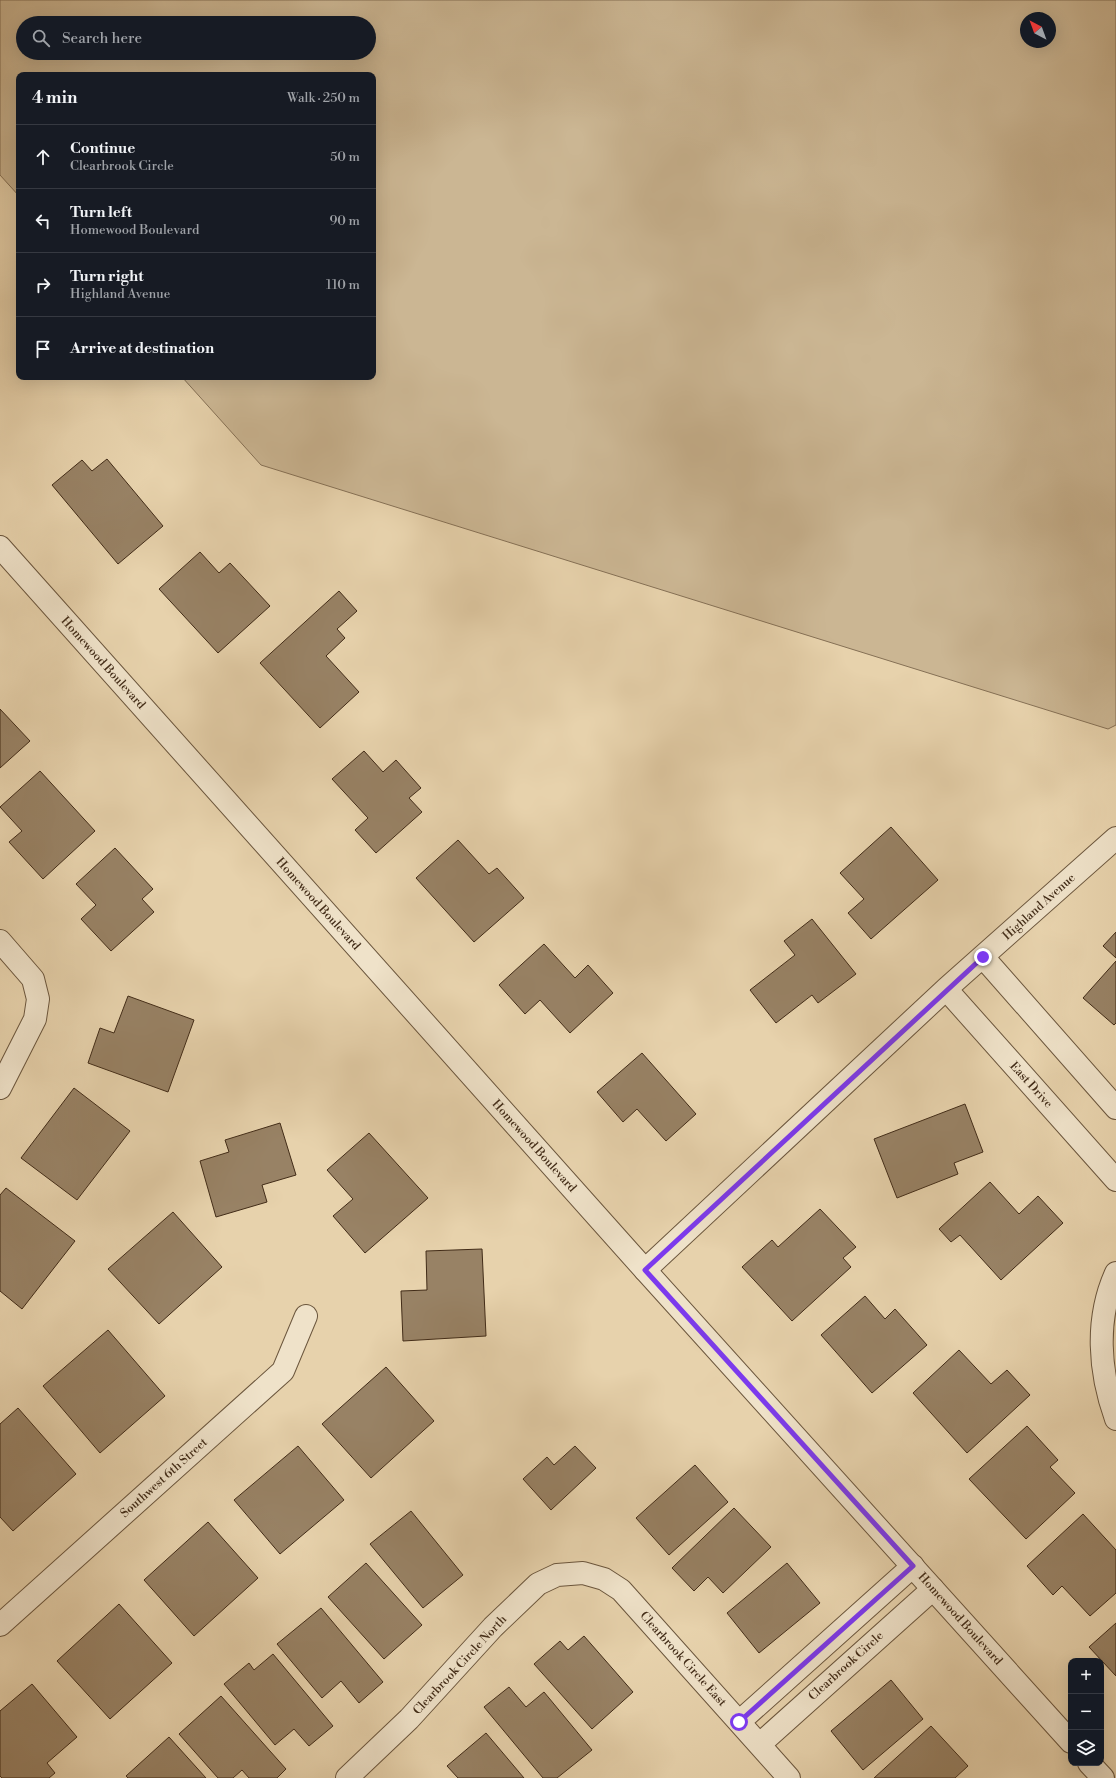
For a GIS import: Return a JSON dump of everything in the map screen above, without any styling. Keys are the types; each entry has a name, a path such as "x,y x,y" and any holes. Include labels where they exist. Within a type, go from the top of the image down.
{"street":[{"name":"Homewood Boulevard","path":"0,547 645,1270 1068,1739"},
{"name":"Highland Avenue","path":"645,1270 946,989 1116,838"},
{"path":"0,941 33,979 38,999 35,1019 0,1088"},
{"path":"983,957 1116,1108"},
{"name":"East Drive","path":"946,989 1116,1180"},
{"path":"1116,1272 1107,1299 1103,1318 1102,1350 1104,1380 1116,1419"},
{"name":"Southwest 6th Street","path":"0,1625 283,1371 306,1316"},
{"path":"739,1722 913,1566"},
{"name":"Clearbrook Circle East","path":"583,1573 604,1579 621,1590 789,1778"},
{"name":"Clearbrook Circle North","path":"347,1778 410,1719 493,1627 538,1584 557,1574 583,1573"},
{"name":"Clearbrook Circle","path":"760,1744 933,1589"}],"shaded area":[{"path":"0,0 1116,0 1116,725 1108,729 261,465 185,380 376,380 376,72 16,72 16,193 0,175"}],"building":[{"path":"107,459 163,526 118,564 52,485 82,460 92,471"},
{"path":"200,552 219,573 230,563 270,606 218,653 159,589"},
{"path":"339,591 357,611 337,629 345,638 326,656 359,692 320,728 260,663"},
{"path":"0,709 30,741 0,768"},
{"path":"364,751 383,772 396,760 421,788 409,798 422,812 376,853 355,830 368,818 332,779"},
{"path":"40,771 95,831 43,879 9,842 22,831 0,807"},
{"path":"891,827 938,880 871,939 848,913 864,899 840,873"},
{"path":"458,840 489,874 497,868 524,898 474,942 416,878"},
{"path":"115,848 153,889 142,899 154,912 111,951 81,919 96,905 76,884"},
{"path":"812,919 856,974 818,1003 812,995 776,1023 750,990 795,955 784,941"},
{"path":"1116,932 1116,958 1103,946"},
{"path":"544,944 575,978 588,965 613,993 570,1033 540,1000 525,1014 499,985"},
{"path":"1116,961 1116,1023 1114,1025 1083,998"},
{"path":"128,996 194,1020 168,1092 88,1063 100,1028 114,1033"},
{"path":"642,1053 696,1114 666,1141 637,1109 623,1122 597,1092"},
{"path":"74,1088 130,1131 77,1200 21,1158"},
{"path":"965,1104 983,1152 954,1163 958,1174 897,1198 874,1139"},
{"path":"280,1123 296,1175 262,1185 267,1202 216,1217 200,1161 229,1152 225,1140"},
{"path":"369,1133 428,1198 365,1253 333,1216 353,1199 327,1170"},
{"path":"990,1182 1019,1214 1038,1196 1063,1223 1001,1280 960,1235 951,1242 939,1229"},
{"path":"6,1188 75,1241 22,1309 0,1291 0,1195"},
{"path":"820,1209 856,1247 843,1258 851,1267 792,1321 742,1267 772,1240 778,1247"},
{"path":"173,1212 222,1267 159,1324 108,1269"},
{"path":"482,1249 486,1336 403,1341 401,1291 427,1290 426,1251"},
{"path":"865,1296 885,1319 895,1309 927,1345 872,1393 821,1335"},
{"path":"108,1330 165,1396 100,1453 43,1386"},
{"path":"959,1350 991,1384 1007,1370 1030,1395 967,1453 913,1393"},
{"path":"386,1367 434,1421 371,1478 322,1424"},
{"path":"18,1408 76,1474 13,1531 0,1517 0,1424"},
{"path":"1027,1426 1058,1460 1050,1467 1075,1493 1026,1539 969,1479"},
{"path":"298,1446 344,1500 280,1554 234,1500"},
{"path":"575,1446 596,1468 551,1510 523,1479 547,1457 554,1465"},
{"path":"695,1465 728,1502 669,1555 636,1518"},
{"path":"734,1508 771,1547 723,1593 708,1577 694,1591 672,1568"},
{"path":"411,1511 463,1575 423,1608 370,1544"},
{"path":"1083,1514 1116,1550 1116,1593 1090,1616 1062,1586 1053,1595 1027,1566"},
{"path":"208,1522 258,1578 194,1636 144,1580"},
{"path":"366,1563 422,1625 384,1659 328,1597"},
{"path":"787,1563 820,1603 759,1653 727,1613"},
{"path":"119,1604 172,1663 110,1719 57,1661"},
{"path":"321,1608 383,1682 359,1703 341,1681 322,1698 277,1644"},
{"path":"1116,1623 1116,1676 1104,1663 1104,1658 1099,1658 1089,1647"},
{"path":"584,1636 633,1692 592,1729 534,1664 560,1641 568,1650"},
{"path":"273,1654 333,1726 309,1746 294,1729 275,1745 224,1684 249,1663 254,1670"},
{"path":"891,1680 923,1719 863,1770 831,1731"},
{"path":"32,1684 77,1737 47,1763 55,1773 49,1778 2,1778 0,1776 0,1711"},
{"path":"509,1687 526,1707 544,1692 592,1750 557,1778 543,1778 484,1707"},
{"path":"221,1696 286,1769 277,1778 249,1778 242,1770 233,1778 218,1778 179,1734"},
{"path":"931,1726 968,1766 955,1778 874,1778"},
{"path":"486,1733 524,1778 458,1778 447,1766"},
{"path":"169,1737 206,1778 128,1778 126,1776"}],"route":[{"path":"739,1722 913,1566 645,1270 946,989 983,957"}]}
